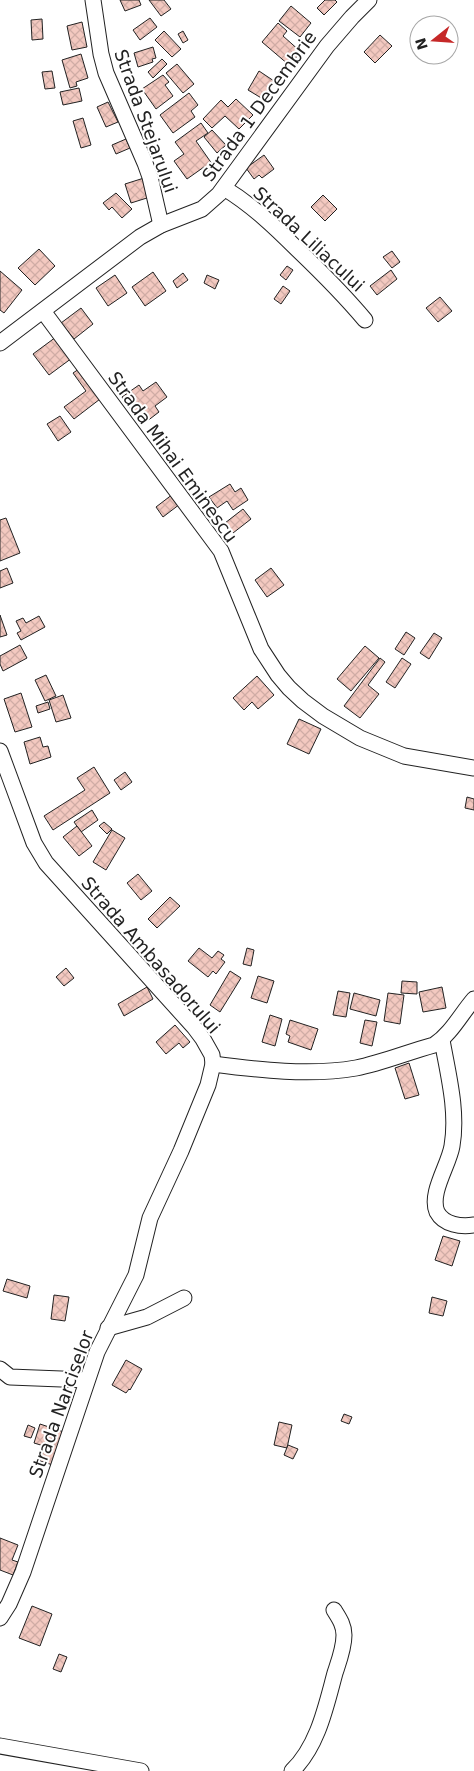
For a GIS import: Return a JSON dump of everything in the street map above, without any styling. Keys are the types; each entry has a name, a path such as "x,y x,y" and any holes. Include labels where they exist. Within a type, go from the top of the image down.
{"street":[{"name":"Strada Stejarului","path":"94,0 101,54 106,73 145,163 161,225"},
{"name":"Strada 1 Decembrie","path":"0,343 140,237 161,225 202,209 211,202 224,188 327,46 369,0"},
{"name":"Strada Liliacului","path":"224,188 246,202 275,228 331,282 365,320"},
{"name":"Strada Mihai Eminescu","path":"43,311 221,551 261,649 289,688 323,716 360,738 404,756 474,768"},
{"name":"Strada Ambasadorului","path":"0,751 34,843 46,863 194,1027 212,1055 213,1064"},
{"path":"213,1064 270,1070 340,1070 358,1068 442,1040 474,999"},
{"path":"442,1040 452,1100 453,1130 449,1160 436,1193 435,1204 438,1213 445,1221 454,1225 466,1226 474,1224"},
{"name":"Strada Narciselor","path":"0,1618 9,1604 22,1572 97,1352 136,1275 150,1218 181,1151 208,1085 213,1064"},
{"path":"108,1328 147,1317 184,1298"},
{"path":"0,1369 10,1377 87,1380"},
{"path":"292,1771 305,1756 320,1725 340,1655 343,1642 343,1627 334,1610"},
{"path":"0,1746 141,1771"}],"building":[{"path":"120,0 139,0 141,5 125,11"},
{"path":"149,0 164,0 171,9 161,16"},
{"path":"325,0 335,0 337,2 324,15 317,8"},
{"path":"291,6 311,23 300,37 279,21"},
{"path":"150,18 157,27 140,40 133,30"},
{"path":"42,19 43,39 32,40 31,20"},
{"path":"82,22 87,47 72,50 67,26"},
{"path":"278,23 287,31 283,36 301,52 289,65 262,42"},
{"path":"164,31 181,49 172,57 155,40"},
{"path":"183,31 188,40 183,43 178,34"},
{"path":"380,35 392,46 375,63 364,52"},
{"path":"153,47 156,58 152,59 153,62 138,67 134,53"},
{"path":"81,54 88,78 76,82 77,86 70,88 62,60"},
{"path":"162,59 167,64 153,78 148,72"},
{"path":"177,64 194,84 183,93 166,73"},
{"path":"52,71 55,88 45,89 42,72"},
{"path":"259,71 274,81 263,99 248,90"},
{"path":"163,75 169,82 165,85 173,96 156,109 142,89"},
{"path":"79,88 82,101 63,105 60,92"},
{"path":"189,93 198,105 191,111 195,117 173,133 160,115"},
{"path":"236,99 253,115 239,129 225,116 212,128 203,119 221,100 228,107"},
{"path":"108,102 118,122 106,127 97,107"},
{"path":"83,118 91,145 81,148 73,121"},
{"path":"201,123 208,133 196,141 217,171 210,175 204,167 187,179 174,161 184,154 175,142"},
{"path":"212,130 226,145 217,153 204,137"},
{"path":"126,139 130,148 116,154 112,145"},
{"path":"264,155 274,169 262,178 259,175 254,179 246,168"},
{"path":"144,178 150,197 131,203 125,184"},
{"path":"116,193 132,209 122,218 112,207 109,210 103,203"},
{"path":"323,195 337,209 325,221 311,207"},
{"path":"39,249 55,266 35,285 18,268"},
{"path":"392,251 400,262 392,268 383,257"},
{"path":"287,266 293,270 286,280 280,275"},
{"path":"391,270 397,279 377,295 370,286"},
{"path":"0,271 22,290 4,313 0,310"},
{"path":"153,272 166,291 145,306 132,287"},
{"path":"183,273 188,280 177,288 173,281"},
{"path":"115,275 127,293 108,306 96,288"},
{"path":"207,275 219,280 215,289 204,283"},
{"path":"283,286 290,291 281,304 274,299"},
{"path":"440,297 452,311 438,322 426,308"},
{"path":"81,308 93,324 74,339 61,323"},
{"path":"56,337 72,358 49,375 33,354"},
{"path":"82,367 104,396 74,419 64,407 86,391 73,373"},
{"path":"156,382 167,397 155,406 159,412 142,425 122,397 139,385 143,391"},
{"path":"60,416 71,432 58,441 47,424"},
{"path":"230,484 235,492 241,488 248,500 233,510 227,501 217,508 209,497"},
{"path":"173,494 180,504 163,517 156,507"},
{"path":"243,509 251,519 233,533 225,523"},
{"path":"6,518 20,553 0,561 0,520"},
{"path":"7,568 13,583 0,588 0,571"},
{"path":"271,568 284,585 267,597 255,580"},
{"path":"0,615 7,635 0,637"},
{"path":"39,616 45,627 21,640 17,633 21,631 16,621 23,618 26,623"},
{"path":"406,632 415,638 404,655 395,649"},
{"path":"434,633 442,638 429,659 420,653"},
{"path":"20,645 27,658 3,671 0,664 0,656"},
{"path":"365,646 379,658 351,691 337,679"},
{"path":"380,658 385,662 368,685 379,694 360,718 344,706"},
{"path":"402,658 411,664 395,688 386,682"},
{"path":"46,675 56,696 45,701 35,680"},
{"path":"257,676 274,695 258,709 252,702 244,710 233,698"},
{"path":"21,693 32,727 15,732 4,699"},
{"path":"63,695 71,718 56,722 49,700"},
{"path":"48,702 50,709 38,713 36,706"},
{"path":"299,719 321,729 309,754 287,744"},
{"path":"40,737 43,747 48,746 51,757 30,764 24,742"},
{"path":"94,767 110,793 53,830 44,816 85,790 77,778"},
{"path":"125,772 132,782 121,790 114,780"},
{"path":"467,797 474,799 474,810 465,808"},
{"path":"92,810 98,820 81,832 74,822"},
{"path":"104,822 112,829 107,834 99,826"},
{"path":"77,826 92,846 79,856 63,837"},
{"path":"112,830 125,838 106,870 93,862"},
{"path":"138,874 152,891 141,900 127,883"},
{"path":"170,897 180,906 157,928 148,919"},
{"path":"199,948 212,958 218,951 224,955 221,959 225,962 216,974 213,971 208,977 188,961"},
{"path":"247,948 254,950 251,966 243,964"},
{"path":"66,968 74,978 64,986 56,977"},
{"path":"230,971 241,978 220,1012 210,1005"},
{"path":"258,976 274,981 267,1003 251,998"},
{"path":"402,981 417,982 417,994 401,993"},
{"path":"147,987 153,999 124,1016 118,1004"},
{"path":"442,987 446,1008 423,1012 419,992"},
{"path":"338,991 350,993 346,1017 333,1015"},
{"path":"354,993 380,1000 376,1016 350,1009"},
{"path":"388,993 404,995 400,1024 384,1021"},
{"path":"270,1015 282,1019 275,1046 262,1042"},
{"path":"290,1020 318,1029 311,1050 288,1042 290,1036 286,1034"},
{"path":"365,1020 377,1022 372,1046 360,1043"},
{"path":"175,1025 190,1042 183,1048 179,1043 166,1054 156,1042"},
{"path":"409,1063 419,1095 405,1099 395,1068"},
{"path":"443,1236 460,1241 452,1266 435,1260"},
{"path":"7,1279 30,1286 27,1298 3,1291"},
{"path":"54,1295 69,1297 65,1321 51,1319"},
{"path":"432,1297 447,1301 443,1316 429,1313"},
{"path":"126,1360 142,1369 130,1390 126,1393 112,1385"},
{"path":"344,1414 352,1417 349,1424 341,1421"},
{"path":"279,1422 292,1425 287,1448 274,1445"},
{"path":"40,1424 64,1432 53,1465 40,1461 44,1446 34,1443"},
{"path":"28,1425 35,1428 31,1438 24,1436"},
{"path":"288,1445 298,1449 293,1459 284,1455"},
{"path":"0,1538 18,1545 12,1560 18,1562 13,1575 0,1570"},
{"path":"32,1606 52,1614 40,1646 19,1638"},
{"path":"59,1654 67,1657 61,1672 53,1669"}]}
